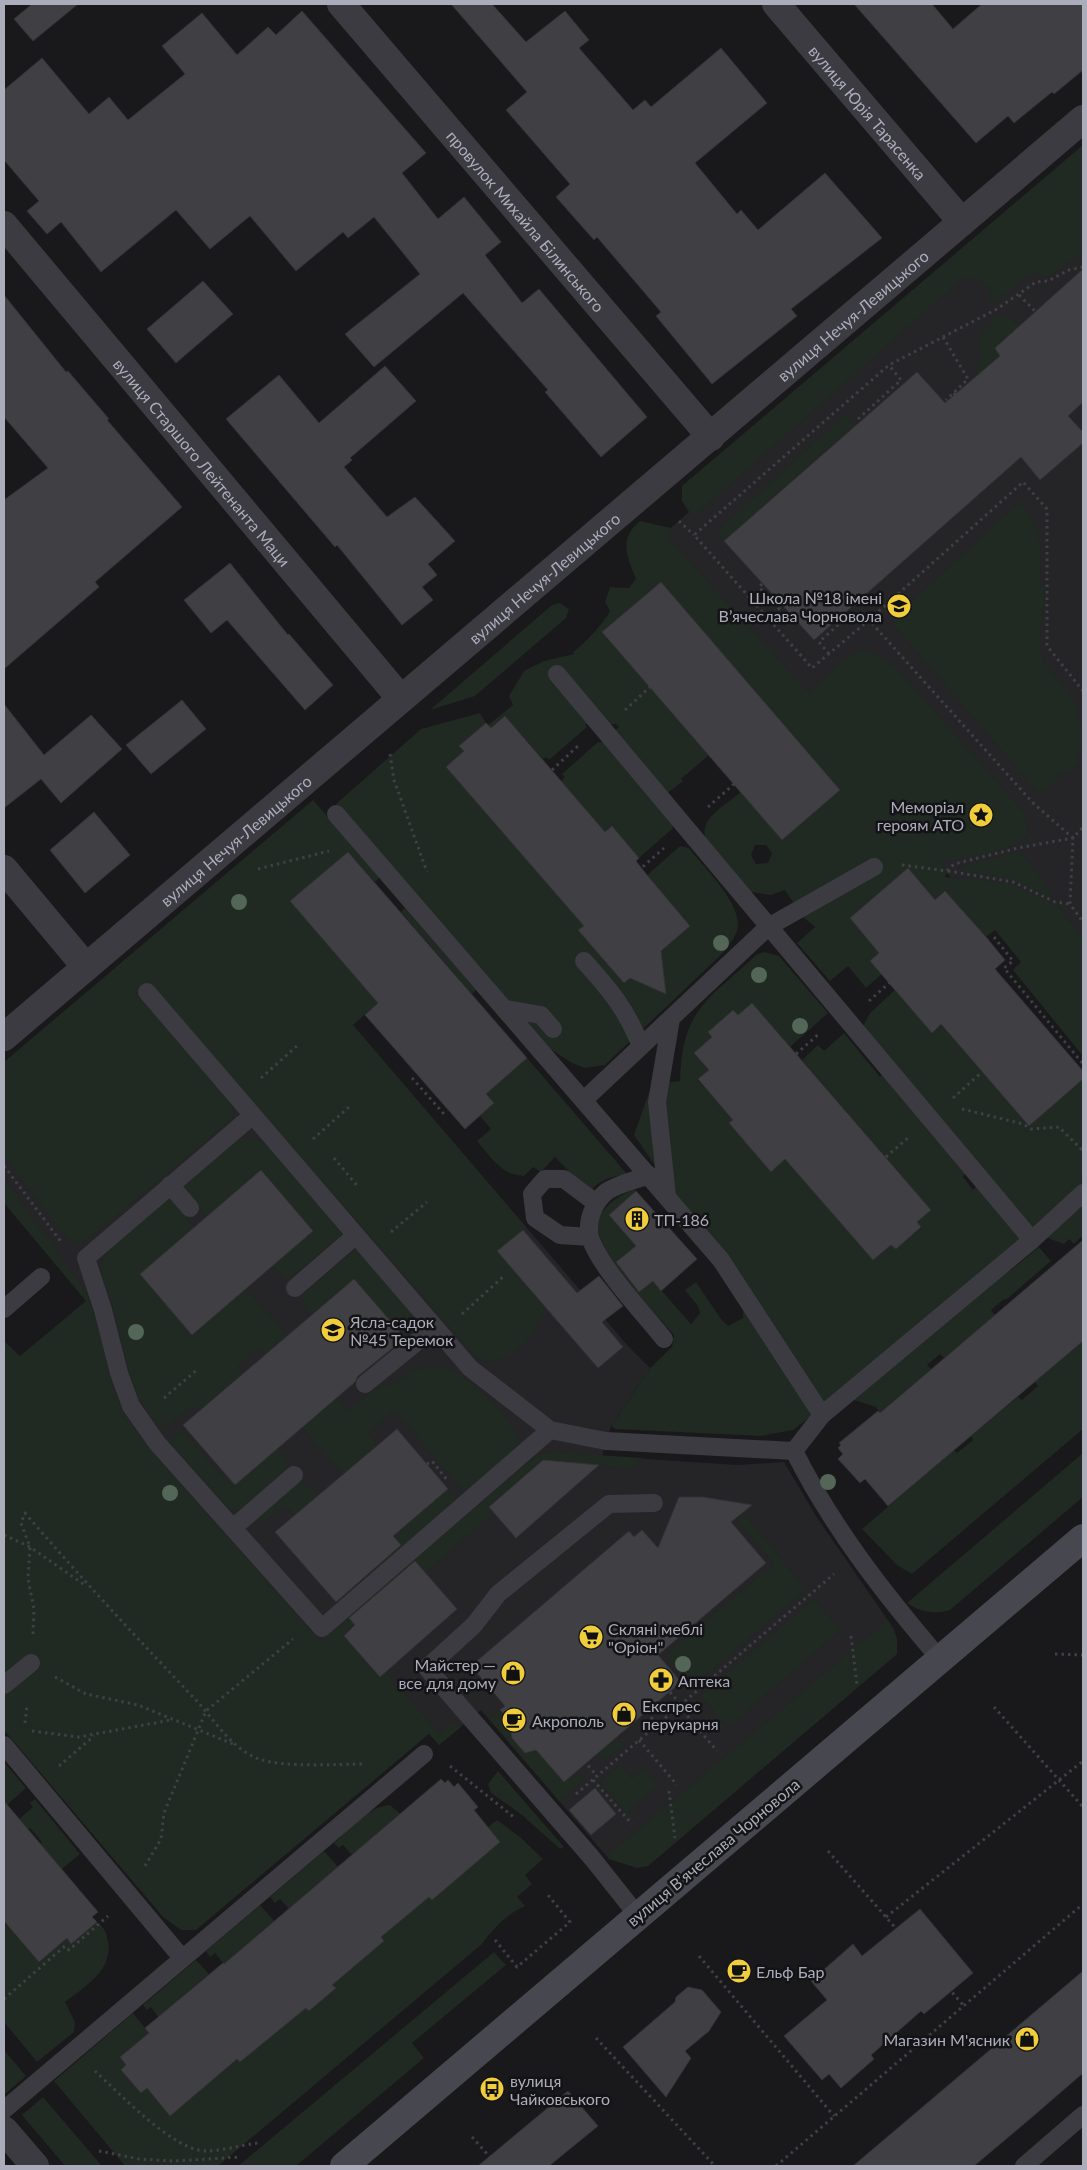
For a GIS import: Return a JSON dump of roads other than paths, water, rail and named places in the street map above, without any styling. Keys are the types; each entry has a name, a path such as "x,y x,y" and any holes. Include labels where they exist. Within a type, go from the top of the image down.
{"main road":[{"name":"вулиця Вʼячеслава Чорновола","path":"344,2166 1083,1538"}],"street":[{"name":"провулок Михайла Білинського","path":"342,4 711,437"},
{"name":"вулиця Юрія Тарасенка","path":"776,4 962,222"},
{"name":"вулиця Нечуя-Левицького","path":"4,1037 1083,119"},
{"name":"вулиця Старшого Лейтенанта Маци","path":"4,225 401,700"},
{"path":"4,869 86,967"},
{"path":"4,2130 35,2166"}],"lane":[{"path":"557,674 1032,1240"},
{"path":"336,814 585,1099 721,1260 822,1416"},
{"path":"585,1099 768,927 874,867"},
{"path":"584,962 616,996 630,1020 641,1046"},
{"path":"147,992 470,1368 550,1430 606,1441 794,1451"},
{"path":"506,1009 541,1015 554,1029"},
{"path":"667,1196 657,1102 671,1018"},
{"path":"253,1115 86,1258 103,1310 119,1373 131,1406 157,1443 322,1628 550,1430"},
{"path":"649,1175 607,1191 596,1202 590,1219 590,1237 607,1268 664,1339"},
{"path":"590,1237 560,1235 535,1218 532,1194 544,1179 564,1179 596,1202"},
{"path":"170,1185 190,1208"},
{"path":"794,1451 822,1416 1032,1240 1083,1193"},
{"path":"295,1288 356,1235"},
{"path":"4,1309 41,1277"},
{"path":"365,1384 438,1330"},
{"path":"794,1451 811,1485 857,1554 892,1603 940,1659"},
{"path":"233,1528 294,1475"},
{"path":"638,1916 554,1814 427,1668 474,1625 498,1594 609,1504 654,1503"},
{"path":"4,1686 31,1663"},
{"path":"4,1745 182,1958"},
{"path":"4,2110 72,2050 424,1754"},
{"path":"1024,2166 1083,2115"}],"place":[{"name":"Школа №18 імені В’ячеслава Чорновола","path":"899,606"},
{"name":"Меморіал героям АТО","path":"981,815"},
{"name":"ТП-186","path":"637,1219"},
{"name":"Ясла-садок №45 Теремок","path":"333,1330"},
{"name":"Скляні меблі \"Оріон\"","path":"591,1637"},
{"name":"Майстер — все для дому","path":"513,1673"},
{"name":"Аптека","path":"661,1680"},
{"name":"Експрес перукарня","path":"624,1714"},
{"name":"Акрополь","path":"514,1720"},
{"name":"Ельф Бар","path":"739,1971"},
{"name":"Магазин М'ясник","path":"1027,2039"},
{"name":"вулиця Чайковського","path":"492,2089"}]}
